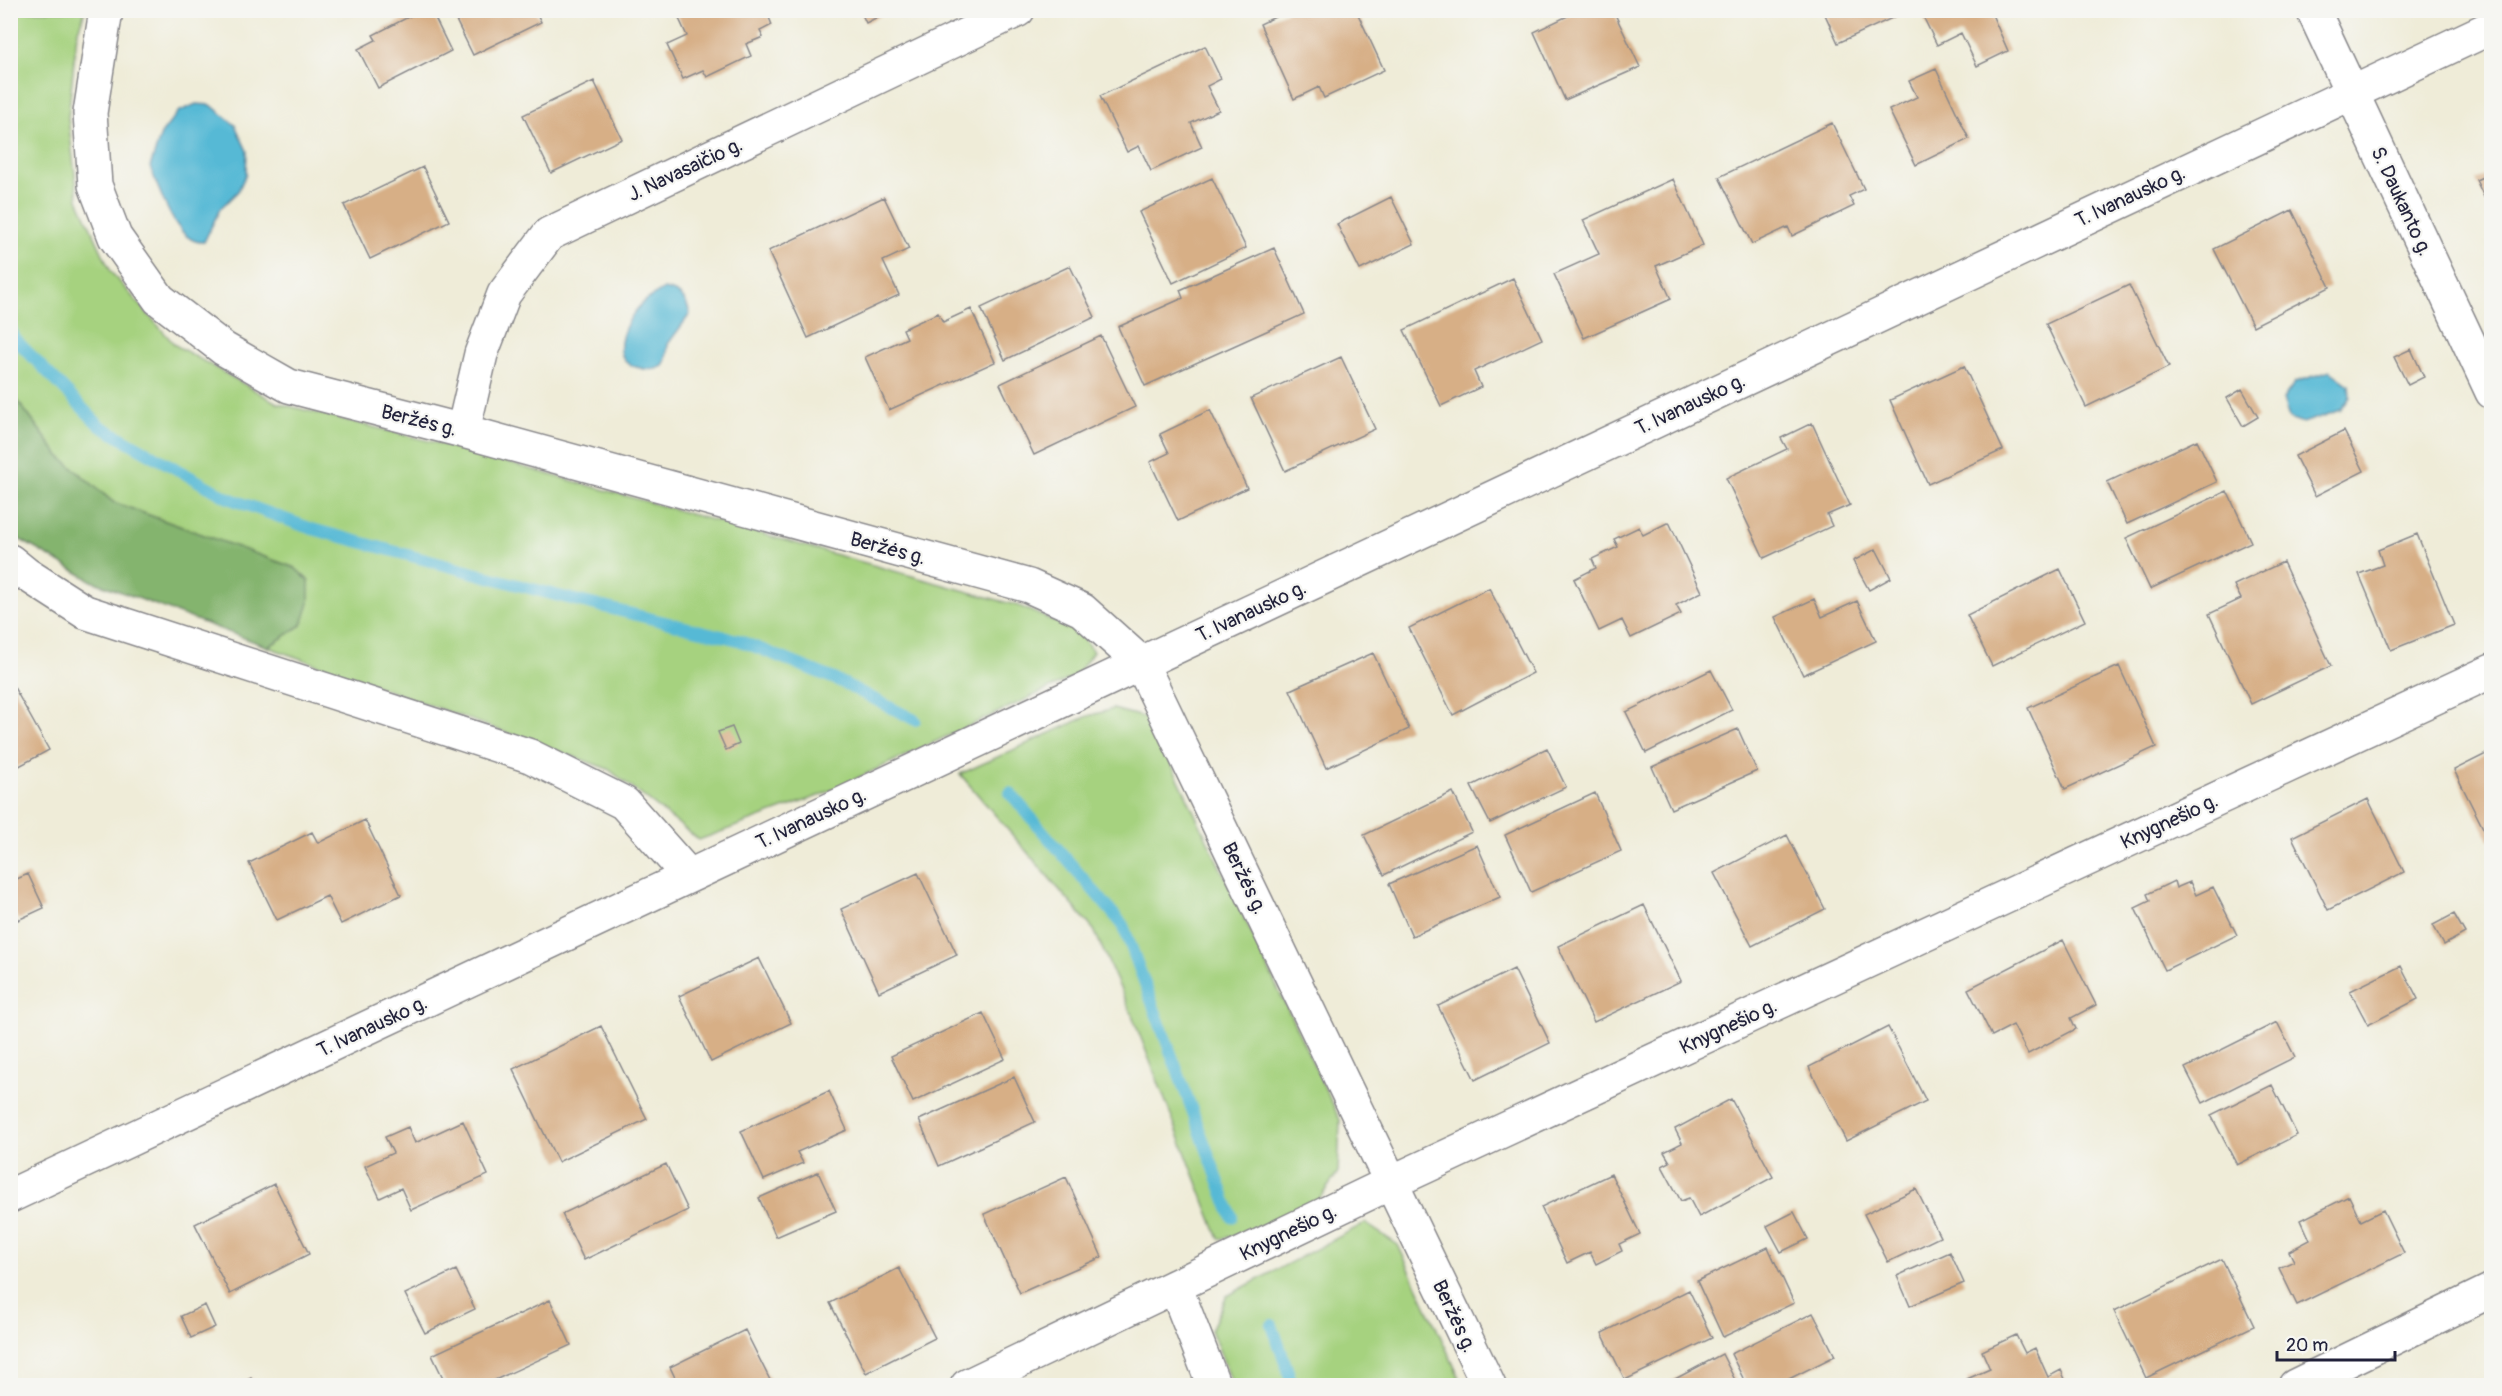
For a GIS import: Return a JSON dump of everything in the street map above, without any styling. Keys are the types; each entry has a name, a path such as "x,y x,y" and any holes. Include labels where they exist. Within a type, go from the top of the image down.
{"street":[{"name":"Beržės g.","path":"106,10 90,112 95,185 115,237 159,298 224,349 289,386 463,431 1029,586 1082,610 1141,663 1489,1386"},
{"name":"J. Navasaičio g.","path":"463,431 481,354 504,294 549,234 1018,10"},
{"name":"S. Daukanto g.","path":"2313,10 2492,392"},
{"name":"T. Ivanausko g.","path":"10,1196 2492,27"},
{"path":"10,561 85,612 530,756 624,802 689,876"},
{"name":"Knygnešio g.","path":"967,1386 1392,1182 2492,671"},
{"path":"1175,1286 1214,1386"},
{"path":"2295,1386 2492,1290"}],"green space":[{"path":"11,11 85,11 77,33 68,118 78,199 111,272 175,345 277,403 437,443 1019,606 1079,632 1093,652 1076,676 821,795 699,840 608,769 268,647 302,625 309,581 295,568 113,502 59,456 11,392"},
{"path":"11,392 59,456 113,502 295,568 309,581 309,603 302,625 268,647 92,581 12,535"},
{"path":"1113,709 1150,719 1340,1120 1338,1173 1317,1202 1253,1233 1219,1239 1132,1015 1094,930 960,774 1088,716"},
{"path":"1365,1223 1398,1245 1463,1385 1233,1385 1211,1330 1227,1296"}],"water":[{"path":"196,104 211,105 235,125 247,151 246,174 238,191 220,209 204,242 194,240 177,225 150,167 161,134 178,112"},
{"path":"664,289 682,297 690,314 668,344 663,366 650,370 636,367 627,362 622,355 622,336 638,308"},
{"path":"2330,371 2349,385 2350,397 2341,410 2303,423 2289,418 2283,399 2295,382"}],"building":[{"path":"422,10 431,10 451,51 378,88 358,49 376,40 373,35"},
{"path":"451,10 535,10 541,22 473,55"},
{"path":"675,10 766,10 772,25 760,31 763,37 746,44 751,56 707,77 703,70 683,79 667,45 687,36"},
{"path":"860,10 891,10 866,23"},
{"path":"1290,10 1356,10 1384,70 1324,98 1319,87 1294,99 1260,24"},
{"path":"1580,10 1613,10 1640,67 1565,100 1534,32"},
{"path":"1823,10 1899,10 1901,14 1838,43"},
{"path":"1920,10 1990,10 2008,51 1977,66 1961,33 1937,45"},
{"path":"1205,46 1221,79 1207,86 1219,110 1191,123 1202,147 1151,171 1139,146 1127,152 1100,96"},
{"path":"1936,69 1969,139 1916,165 1889,110 1917,97 1909,81"},
{"path":"594,81 622,139 551,173 523,115"},
{"path":"1832,123 1864,189 1849,196 1854,206 1792,236 1788,227 1752,244 1719,177"},
{"path":"423,167 449,221 370,259 344,205"},
{"path":"2492,173 2492,214 2476,180"},
{"path":"1212,178 1246,248 1173,283 1139,212"},
{"path":"1673,179 1703,245 1656,266 1671,299 1584,338 1554,274 1599,254 1583,220"},
{"path":"884,197 909,249 883,261 899,295 808,338 768,251"},
{"path":"1391,197 1414,244 1360,270 1337,224"},
{"path":"2292,210 2330,287 2253,326 2214,249"},
{"path":"1274,248 1304,314 1145,386 1118,327 1183,298 1180,290"},
{"path":"1070,266 1095,317 1005,360 981,308"},
{"path":"1513,278 1542,339 1474,371 1481,387 1441,406 1404,330"},
{"path":"2129,285 2169,367 2086,407 2046,324"},
{"path":"971,309 995,362 889,410 865,357 907,338 903,329 938,313 943,322"},
{"path":"1101,336 1135,407 1034,455 1000,384"},
{"path":"2411,349 2424,377 2408,385 2394,357"},
{"path":"1341,357 1375,429 1285,471 1251,398"},
{"path":"1964,366 2003,450 1928,484 1890,400"},
{"path":"2242,389 2258,417 2243,426 2227,398"},
{"path":"1210,410 1247,488 1178,521 1150,462 1169,453 1160,434"},
{"path":"1812,423 1850,505 1827,515 1832,526 1764,558 1726,478 1787,449 1781,438"},
{"path":"2344,431 2364,471 2315,496 2295,456"},
{"path":"2197,440 2217,482 2127,524 2107,482"},
{"path":"2227,491 2251,542 2150,589 2126,538"},
{"path":"1669,522 1702,592 1676,605 1681,614 1631,638 1622,620 1599,631 1574,579 1596,568 1592,559 1618,547 1614,539 1639,527 1643,535"},
{"path":"2417,534 2454,625 2391,650 2359,574 2383,565 2378,550"},
{"path":"1876,549 1891,578 1869,590 1853,561"},
{"path":"2283,562 2331,666 2251,704 2209,614 2241,599 2234,585"},
{"path":"2060,569 2085,621 1992,666 1967,615"},
{"path":"1489,588 1533,673 1453,715 1409,628"},
{"path":"1814,599 1822,617 1857,601 1876,641 1803,675 1775,617"},
{"path":"1373,653 1409,729 1326,768 1290,690"},
{"path":"2119,666 2156,747 2065,789 2028,708"},
{"path":"1711,670 1732,710 1646,753 1626,712"},
{"path":"10,680 49,750 10,771"},
{"path":"732,727 739,744 726,750 718,732"},
{"path":"1738,729 1757,771 1671,809 1652,767"},
{"path":"1547,748 1566,787 1490,823 1471,786"},
{"path":"2492,751 2492,838 2489,840 2454,770"},
{"path":"1453,792 1472,832 1384,875 1364,835"},
{"path":"1595,793 1621,851 1531,892 1505,835"},
{"path":"2368,799 2404,872 2328,910 2292,837"},
{"path":"365,820 401,895 341,924 327,896 277,920 249,863 312,832 318,843"},
{"path":"1787,835 1825,909 1752,946 1714,873"},
{"path":"1477,845 1500,897 1412,936 1389,884"},
{"path":"918,873 957,955 879,992 841,909"},
{"path":"28,874 44,908 18,920 10,905 10,882"},
{"path":"2174,881 2176,888 2190,882 2196,895 2213,887 2237,935 2165,970 2135,908 2150,901 2147,894"},
{"path":"1644,905 1681,981 1594,1022 1558,946"},
{"path":"2454,914 2465,933 2444,945 2433,925"},
{"path":"2063,940 2096,1005 2071,1018 2076,1029 2028,1054 2013,1025 1992,1036 1968,989"},
{"path":"759,958 791,1023 711,1062 679,996"},
{"path":"2401,966 2418,999 2368,1025 2350,991"},
{"path":"1514,969 1550,1043 1475,1080 1438,1006"},
{"path":"983,1013 1005,1059 913,1102 891,1056"},
{"path":"2277,1022 2295,1057 2203,1103 2185,1068"},
{"path":"601,1026 647,1119 558,1162 513,1069"},
{"path":"1888,1027 1926,1101 1846,1141 1809,1067"},
{"path":"1014,1077 1035,1122 939,1166 919,1120"},
{"path":"2272,1085 2297,1135 2237,1165 2211,1115"},
{"path":"829,1091 847,1130 797,1152 803,1163 764,1180 741,1131"},
{"path":"1731,1099 1773,1177 1699,1217 1689,1198 1681,1201 1662,1166 1670,1162 1664,1152 1682,1143 1675,1129"},
{"path":"463,1121 488,1175 411,1210 401,1188 380,1198 365,1166 393,1153 385,1137 408,1127 415,1143"},
{"path":"666,1164 688,1210 584,1260 562,1214"},
{"path":"818,1172 836,1211 776,1237 759,1198"},
{"path":"1611,1174 1640,1234 1619,1244 1622,1251 1596,1264 1590,1252 1567,1263 1541,1207"},
{"path":"1066,1177 1102,1257 1020,1293 984,1214"},
{"path":"274,1184 309,1254 230,1294 195,1224"},
{"path":"1916,1189 1940,1237 1888,1262 1864,1214"},
{"path":"2349,1196 2361,1221 2383,1210 2404,1253 2297,1305 2279,1268 2294,1261 2289,1251 2310,1240 2301,1220"},
{"path":"1794,1212 1808,1239 1781,1252 1767,1226"},
{"path":"1768,1247 1794,1303 1723,1337 1697,1281"},
{"path":"1950,1252 1964,1283 1910,1306 1897,1276"},
{"path":"2222,1259 2254,1326 2146,1378 2114,1311"},
{"path":"899,1268 935,1338 866,1373 830,1303"},
{"path":"456,1270 475,1309 425,1333 405,1294"},
{"path":"1689,1290 1712,1338 1625,1380 1602,1333"},
{"path":"550,1300 571,1345 482,1386 447,1386 432,1355"},
{"path":"205,1305 215,1327 191,1338 181,1316"},
{"path":"1813,1313 1835,1356 1775,1386 1747,1386 1731,1354"},
{"path":"745,1330 773,1386 679,1386 670,1367"},
{"path":"2016,1335 2025,1353 2035,1348 2048,1377 2061,1370 2068,1386 1970,1386 1967,1379 1990,1369 1982,1351"},
{"path":"1722,1354 1738,1386 1662,1386"},
{"path":"2492,1362 2492,1375 2486,1364"},
{"path":"251,1378 255,1386 235,1386"}],"waterway":[{"path":"10,328 15,339 100,426 228,498 312,529 555,595 738,640 837,680 915,720"},
{"path":"1010,793 1123,925 1232,1217"},
{"path":"1272,1325 1293,1386"}]}
